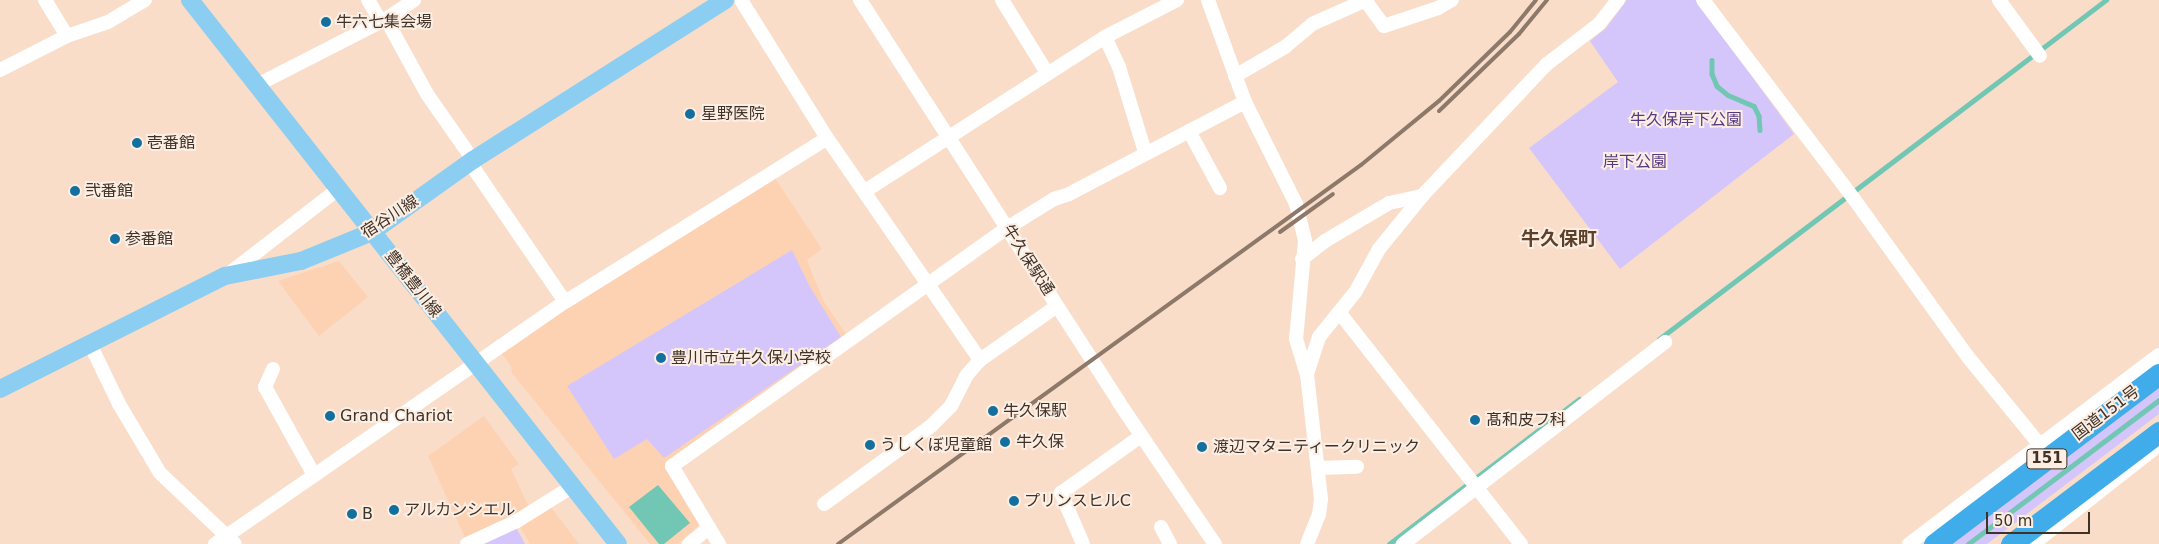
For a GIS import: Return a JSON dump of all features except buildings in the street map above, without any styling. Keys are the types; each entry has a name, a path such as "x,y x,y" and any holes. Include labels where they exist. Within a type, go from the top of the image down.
{"highway":[{"name":"国道151号","path":"1934,544 2159,374"},
{"name":"151","path":"2011,544 2159,432"}],"main road":[{"name":"豊橋豊川線","path":"190,0 618,544"},
{"name":"宿谷川線","path":"0,389 225,276 302,261 372,232 472,161 725,0"}],"street":[{"path":"44,0 67,36"},
{"path":"0,70 67,36 108,22 145,0"},
{"path":"368,0 383,21 427,94 565,302"},
{"path":"256,85 383,21 414,0"},
{"path":"741,0 827,138 980,360"},
{"name":"牛久保駅通","path":"860,0 1141,436 1215,544"},
{"path":"1002,0 1048,73"},
{"path":"865,192 948,136 1105,37 1177,0"},
{"path":"1208,0 1245,102 1296,204 1305,241 1296,339 1307,374 1318,468 1319,515 1307,544"},
{"path":"1235,76 1285,47 1312,24 1365,0 1384,26 1438,8 1452,0"},
{"path":"1307,374 1320,337 1329,321 1356,291 1379,249 1422,196 1547,64 1599,24 1618,0"},
{"path":"1703,0 1854,199 1968,357 2040,445"},
{"path":"1999,0 2040,56"},
{"path":"1105,37 1119,67 1145,152"},
{"path":"719,544 672,466 1007,228 1054,199 1069,194 1145,152 1245,102"},
{"path":"1189,131 1220,188"},
{"path":"90,344 119,404 160,473 226,541 314,475 474,362 565,302 827,138"},
{"path":"225,276 338,189"},
{"path":"1302,259 1325,241 1389,203 1422,196"},
{"path":"824,504 931,426 951,406 966,376 980,360 1057,306"},
{"path":"1339,312 1520,544"},
{"path":"1403,544 1665,342"},
{"path":"1909,544 2159,355"},
{"path":"273,369 265,387 314,475"},
{"path":"1084,544 1061,494 1141,436"},
{"path":"2033,544 2159,445"},
{"path":"1318,468 1357,467"},
{"path":"467,544 518,521 573,486"},
{"path":"1160,527 1170,544"},
{"path":"689,544 709,528"}],"shaded area":[{"name":"豊川市立牛久保小学校","path":"775,178 822,249 807,260 824,302 848,337 665,465 700,524 678,544 650,544 512,373 511,366 500,351"},
{"path":"339,261 368,297 319,336 278,281"},
{"path":"484,416 519,464 511,469 530,509 465,538 428,456"},
{"path":"550,506 579,544 530,544 519,525"}],"green space":[{"name":"岸下公園","path":"1627,0 1696,0 1794,134 1620,269 1529,148 1618,82 1590,41 1606,28"},
{"path":"792,250 810,287 841,337 664,458 647,439 614,459 567,386"},
{"path":"2159,381 2159,414 1987,544 1944,544"},
{"path":"516,527 525,544 482,544"}],"water":[{"path":"658,485 690,523 664,544 659,544 629,507"}],"waterway":[{"path":"1659,339 2106,0"},
{"path":"1712,60 1712,74 1717,86 1728,95 1754,106 1759,116 1760,130"},
{"path":"1389,544 1579,399"},
{"path":"1968,544 2159,400"}],"railway":[{"path":"838,544 1361,165 1439,101 1510,32 1536,0"},
{"path":"1439,111 1519,34 1547,0"},
{"path":"1280,232 1333,194"}],"place":[{"name":"牛六七集会場","path":"326,22"},
{"name":"星野医院","path":"690,114"},
{"name":"壱番館","path":"137,143"},
{"name":"弐番館","path":"75,191"},
{"name":"参番館","path":"115,239"},
{"name":"豊川市立牛久保小学校","path":"661,358"},
{"name":"牛久保駅","path":"993,411"},
{"name":"Grand Chariot","path":"330,416"},
{"name":"髙和皮フ科","path":"1475,420"},
{"name":"牛久保","path":"1005,442"},
{"name":"うしくぼ児童館","path":"870,445"},
{"name":"渡辺マタニティークリニック","path":"1202,447"},
{"name":"プリンスヒルC","path":"1014,501"},
{"name":"アルカンシエル","path":"394,510"},
{"name":"B","path":"352,514"}],"district":[{"name":"牛久保町","path":"1559,239"}],"park label":[{"name":"牛久保岸下公園","path":"1686,120"}]}
